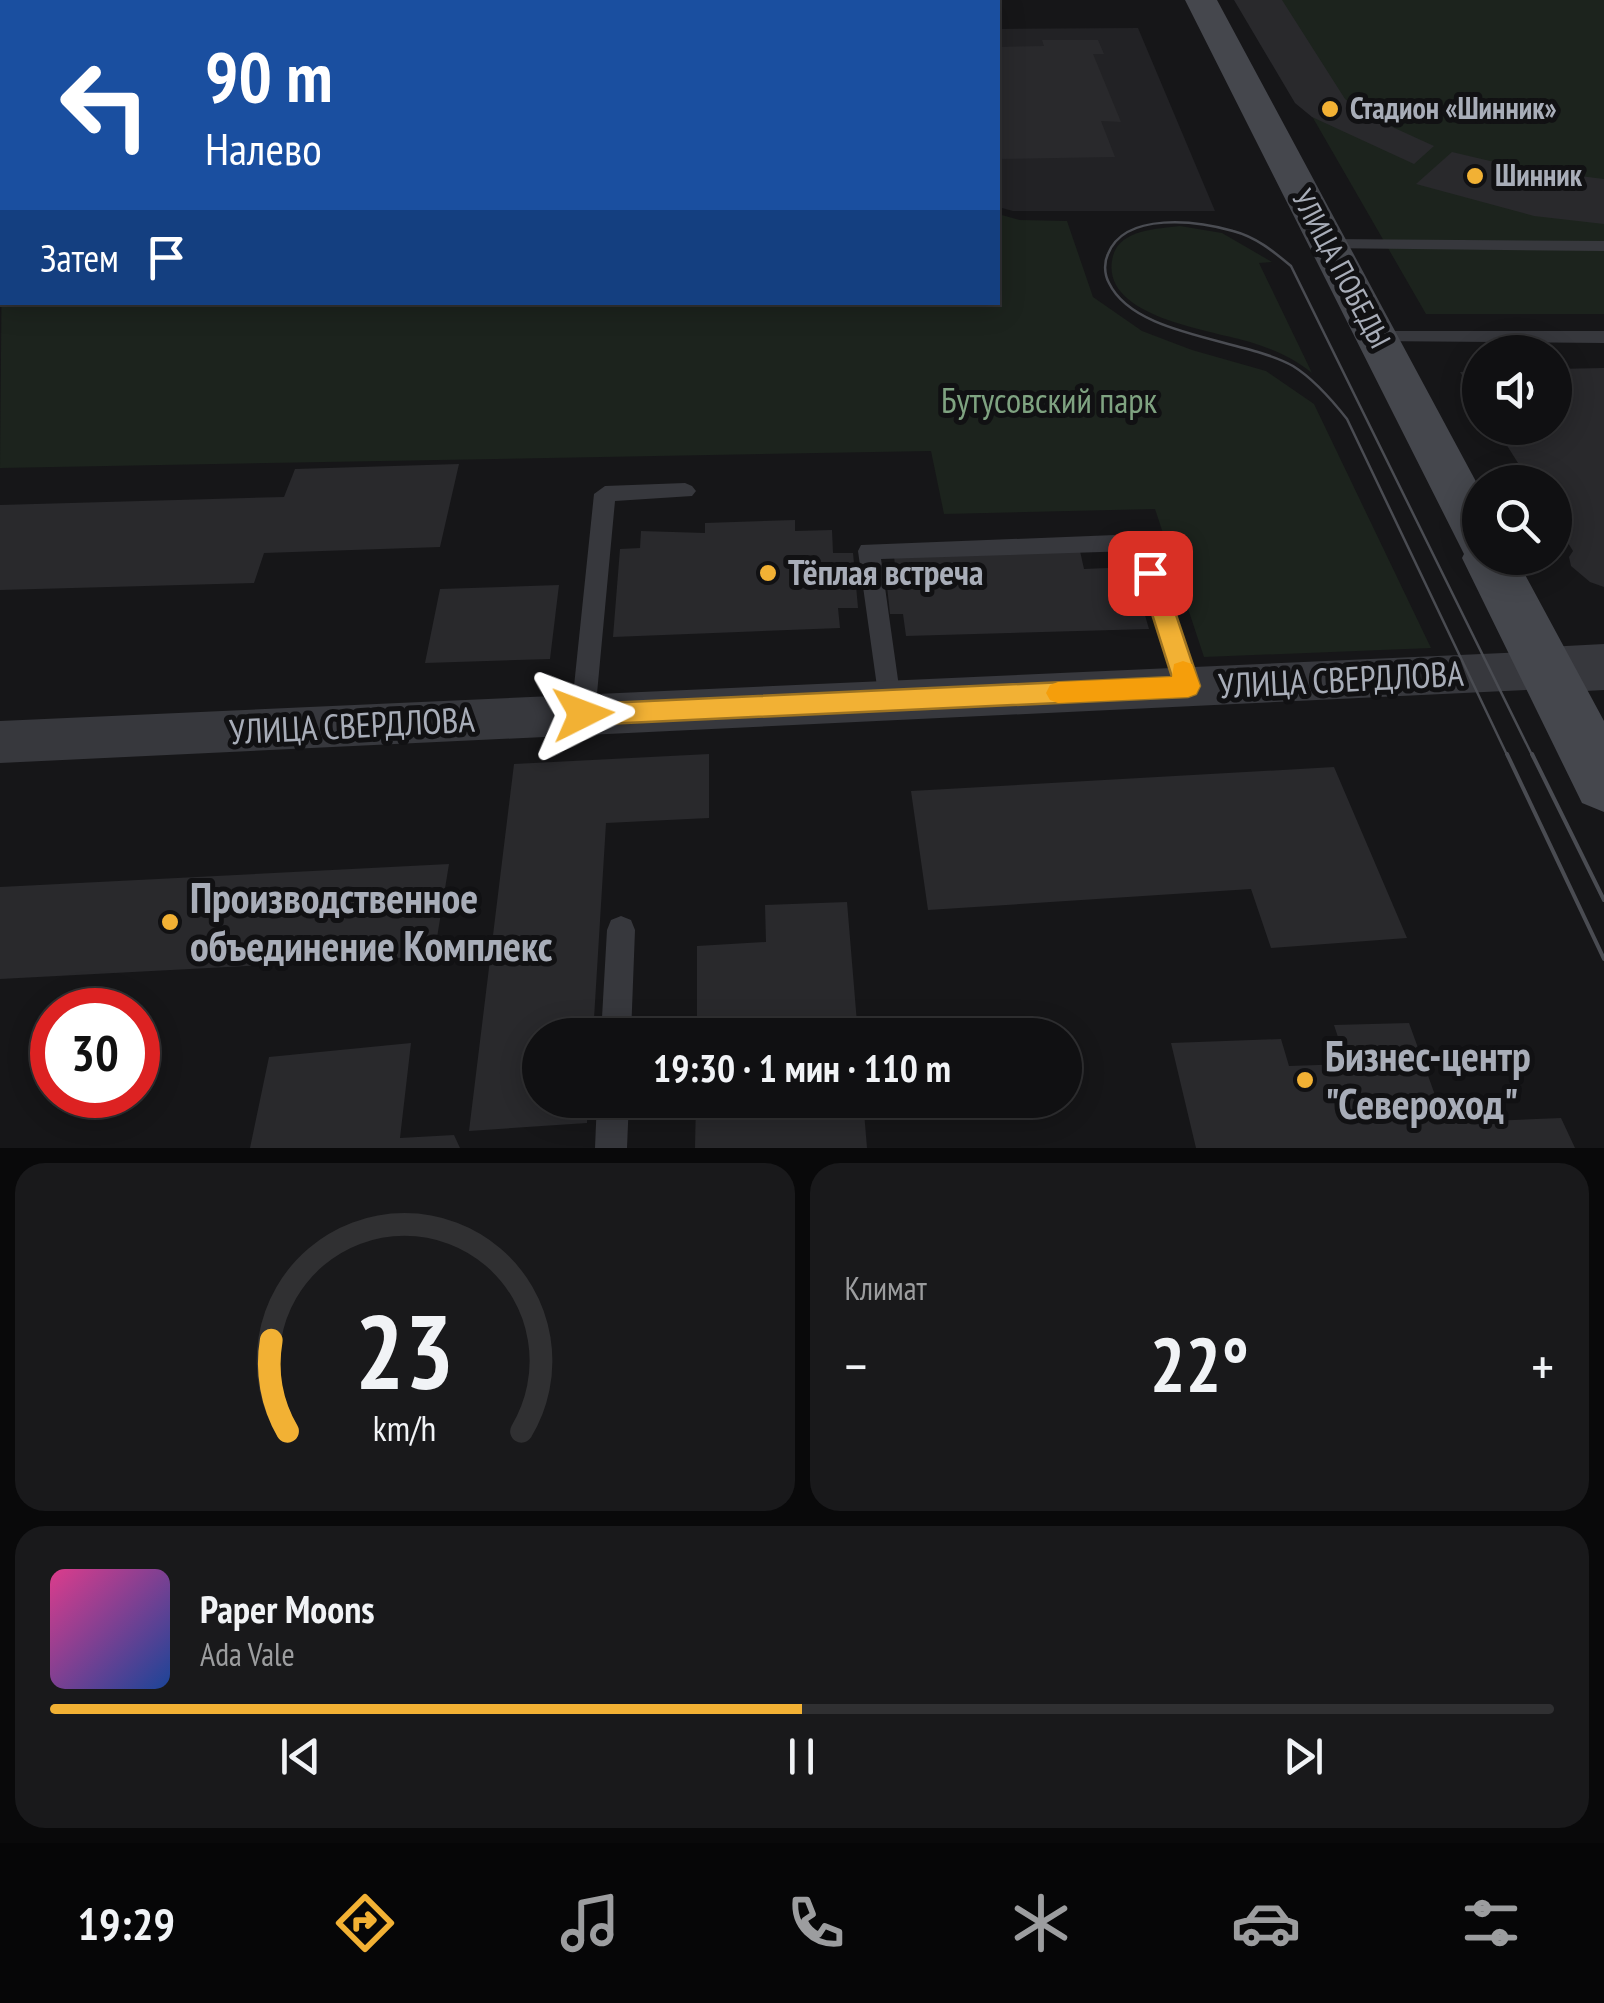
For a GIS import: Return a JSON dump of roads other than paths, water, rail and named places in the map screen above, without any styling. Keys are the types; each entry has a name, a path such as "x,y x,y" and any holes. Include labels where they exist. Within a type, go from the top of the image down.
{"main road":[{"name":"УЛИЦА ПОБЕДЫ","path":"1201,0 1462,504"},
{"path":"1503,575 1576,668 1604,783"}],"street":[{"name":"УЛИЦА СВЕРДЛОВА","path":"0,742 1576,668"}],"lane":[{"path":"1328,244 1604,246"},
{"path":"1376,337 1604,337"},
{"path":"583,714 605,494 685,491"},
{"path":"889,700 869,551 1140,542 1188,686"},
{"path":"617,1018 621,930"},
{"path":"611,1148 613,1118"}],"tram line":[{"path":"1508,757 1347,419 1315,383 1293,366 1165,326 1122,301 1105,272 1107,257 1117,240 1146,225 1201,224 1249,237 1291,266 1533,757"},
{"path":"1507,754 1604,959"},
{"path":"1532,754 1604,900"}],"place":[{"name":"Стадион «Шинник»","path":"1330,109"},
{"name":"Шинник","path":"1475,176"},
{"name":"Тёплая встреча","path":"768,573"},
{"name":"Производственное объединение Комплекс","path":"170,922"},
{"name":"Бизнес-центр \"Североход\"","path":"1305,1080"}],"park label":[{"name":"Бутусовский парк","path":"1049,401"}]}
